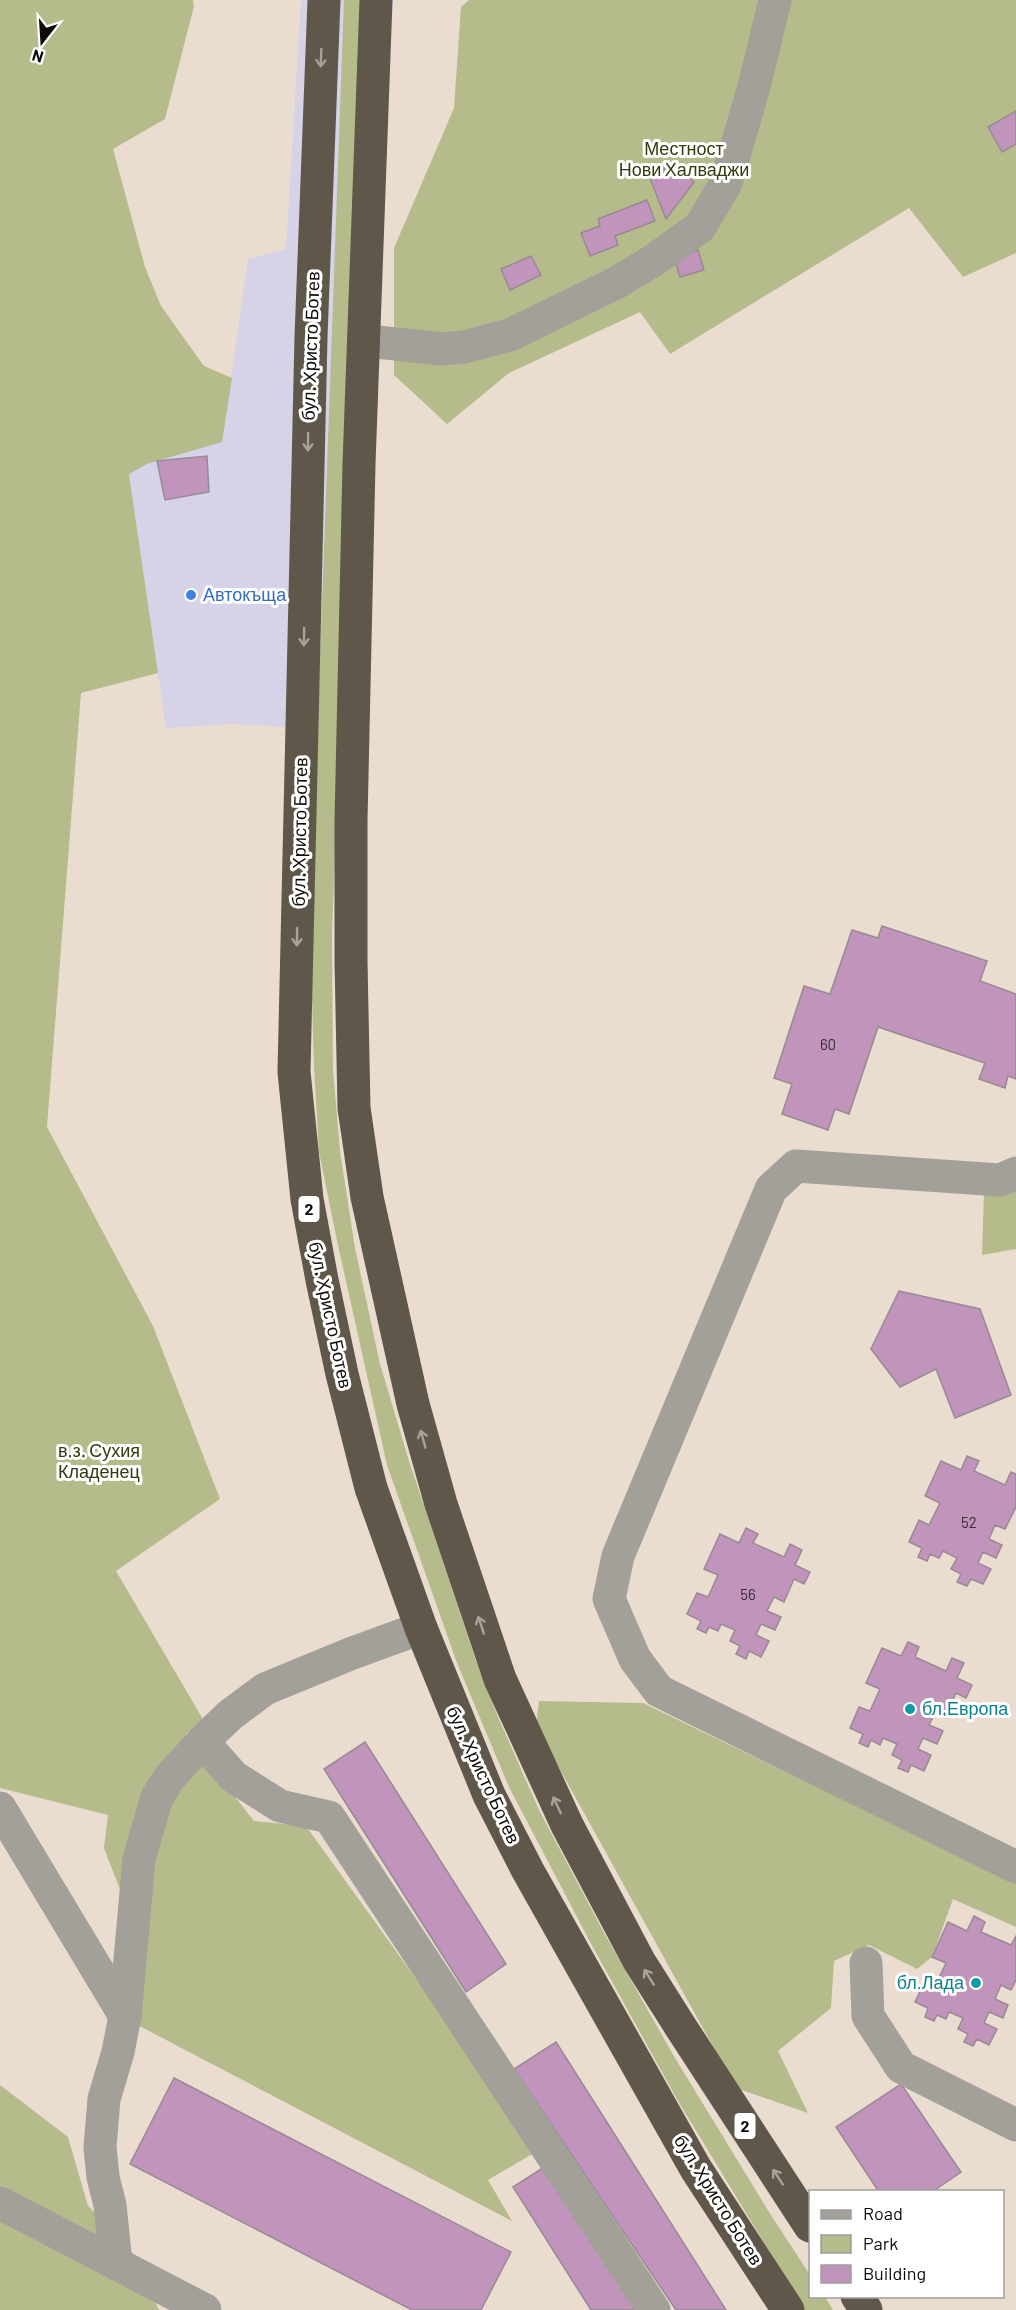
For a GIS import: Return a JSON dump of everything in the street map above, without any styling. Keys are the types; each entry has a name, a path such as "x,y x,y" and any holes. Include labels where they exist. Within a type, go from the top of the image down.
{"highway":[{"name":"бул. Христо Ботев","path":"324,0 311,337 294,1072 307,1199 342,1374 371,1488 421,1628 489,1795 528,1871 696,2169 788,2310"},
{"name":"2","path":"376,0 359,464 351,821 354,1108 367,1197 413,1404 441,1504 500,1679 567,1825 639,1961 809,2224"}],"street":[{"path":"376,342 442,349 464,347 510,335 618,282 700,227 726,183 755,83 775,0"},
{"path":"359,464 376,342 377,297 371,114"},
{"path":"1016,1173 1000,1180 796,1166 771,1188 618,1557 609,1599 636,1659 659,1691 1016,1867"},
{"path":"116,2263 110,2205 103,2177 100,2147 104,2099 118,2052 125,2016 139,1859 157,1797 170,1777 205,1739 230,1715 265,1689 421,1628"},
{"path":"205,1739 210,1750 228,1772 243,1783 280,1806 328,1817 654,2310"},
{"path":"0,1808 125,2016"},
{"path":"866,1963 868,2016 901,2067 1016,2125"},
{"path":"0,2203 205,2310"}],"shaded area":[{"path":"301,0 393,0 361,731 231,724 166,728 129,473 147,464 222,441 248,259 286,249"}],"green space":[{"name":"в.з. Сухия Кладенец","path":"0,0 193,0 194,6 165,119 113,149 145,267 161,306 204,366 232,378 222,442 147,464 129,474 158,673 81,693 47,1127 153,1326 220,1499 116,1571 204,1721 186,1734 254,1821 306,1826 539,2150 488,2180 512,2221 128,2020 129,1913 104,1848 108,1815 0,1788"},
{"path":"344,0 365,0 332,934 333,1070 340,1151 355,1248 380,1364 409,1461 475,1658 539,1810 603,1931 675,2058 809,2273 809,2298 826,2298 833,2310 805,2310 678,2101 589,1940 509,1787 457,1663 387,1465 319,1152 310,934"},
{"name":"Местност Нови Халваджи","path":"469,0 1016,0 1016,253 963,277 909,208 670,354 640,312 509,373 447,424 394,375 394,248 454,108 461,7"},
{"path":"1016,1185 1016,1249 982,1255 984,1192"},
{"path":"539,1701 643,1703 1016,1883 1016,1927 953,1899 932,1957 917,1969 869,1945 834,1961 831,2008 778,2051 808,2113 736,2088 536,1726"},
{"path":"0,2085 68,2137 88,2206 128,2244 159,2310 0,2310"}],"building":[{"path":"1016,111 1016,144 1002,152 988,127"},
{"path":"674,163 694,182 666,219 650,178"},
{"path":"647,200 655,221 615,236 618,245 590,256 581,233 600,226 598,219"},
{"path":"698,250 704,270 680,277 674,257"},
{"path":"531,256 541,275 510,290 501,269"},
{"path":"207,456 209,492 165,500 157,461"},
{"path":"882,926 987,961 980,981 1016,994 1016,1079 1008,1076 1005,1088 979,1079 985,1063 878,1027 849,1114 835,1109 828,1130 782,1114 792,1084 774,1078 804,986 830,994 852,930 878,938"},
{"path":"899,1291 980,1309 1011,1395 955,1418 936,1369 900,1387 871,1349"},
{"path":"967,1456 979,1461 974,1471 1005,1485 1011,1472 1016,1474 1016,1507 1005,1529 995,1525 989,1539 1002,1545 996,1558 983,1552 978,1563 991,1569 983,1584 971,1579 967,1586 957,1582 961,1574 951,1569 957,1558 943,1551 939,1558 930,1554 927,1561 918,1557 922,1548 909,1542 919,1520 929,1525 940,1503 925,1496 941,1461 961,1470"},
{"path":"746,1528 758,1534 753,1543 784,1557 790,1544 802,1550 795,1565 810,1572 804,1584 794,1579 784,1602 774,1597 767,1611 781,1617 775,1630 761,1624 756,1635 769,1641 761,1657 749,1651 746,1659 736,1654 740,1646 730,1641 735,1630 721,1624 718,1631 709,1627 706,1633 697,1629 701,1621 687,1614 697,1593 708,1597 718,1575 704,1569 720,1534 739,1543"},
{"name":"бл.Европа","path":"908,1642 919,1647 915,1657 946,1671 952,1658 964,1663 957,1678 972,1685 966,1698 956,1693 946,1716 936,1711 929,1725 943,1731 937,1744 923,1738 918,1749 931,1755 924,1771 911,1765 908,1772 898,1768 902,1760 892,1755 897,1744 883,1738 880,1745 871,1740 868,1747 859,1743 863,1734 850,1728 859,1707 870,1711 880,1689 866,1683 882,1648 901,1656"},
{"path":"365,1742 506,1964 466,1992 324,1769"},
{"name":"бл.Лада","path":"974,1916 985,1922 981,1932 1011,1945 1016,1936 1016,1980 1011,1990 1001,1985 995,1999 1008,2005 1003,2018 989,2012 984,2023 997,2029 989,2045 977,2039 973,2046 964,2042 968,2034 958,2029 963,2018 949,2012 946,2019 937,2015 934,2021 925,2017 928,2008 915,2002 925,1981 935,1986 946,1963 932,1957 948,1922 967,1931"},
{"path":"556,2042 726,2310 676,2310 514,2069"},
{"path":"174,2078 511,2252 481,2310 412,2310 130,2164"},
{"path":"901,2084 961,2172 935,2190 878,2190 836,2127"},
{"path":"544,2167 637,2310 591,2310 513,2187"}],"place":[{"name":"Автокъща","path":"191,595"},
{"name":"бл.Европа","path":"910,1709"},
{"name":"бл.Лада","path":"976,1983"}]}
